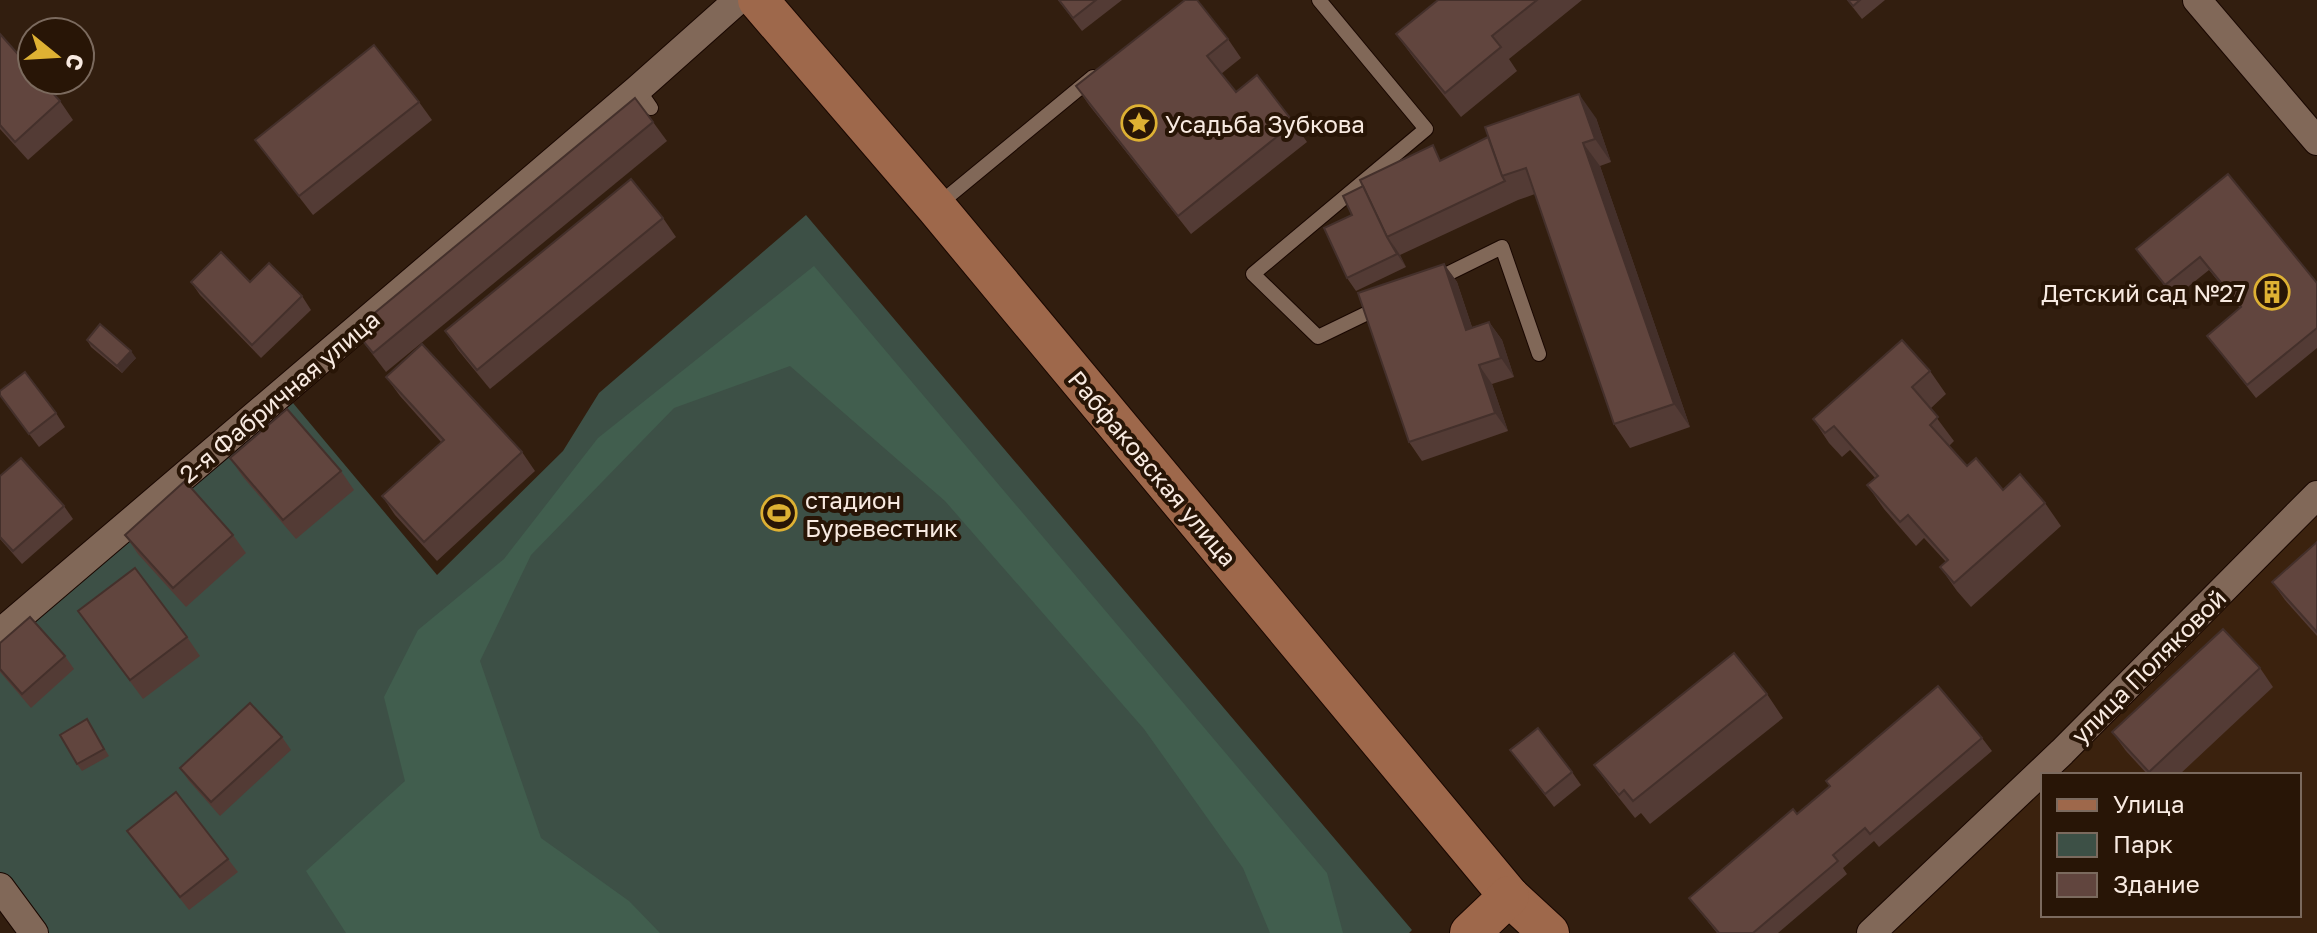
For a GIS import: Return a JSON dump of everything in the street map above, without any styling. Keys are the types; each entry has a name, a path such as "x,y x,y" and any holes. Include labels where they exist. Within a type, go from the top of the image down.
{"main road":[{"name":"Рабфаковская улица","path":"758,0 936,207 1509,896 1549,933"},
{"path":"1470,933 1509,896"}],"street":[{"name":"2-я Фабричная улица","path":"0,633 645,98 738,0"},
{"path":"2197,0 2317,141"},
{"name":"улица Поляковой","path":"1871,933 2062,752 2317,495"},
{"path":"0,887 34,933"}],"lane":[{"path":"1319,0 1426,129 1253,274 1318,337 1389,302"},
{"path":"936,207 1104,68"},
{"path":"1417,289 1502,247 1539,354"}],"shaded area":[{"path":"2317,506 2317,933 1888,933 2041,788 2041,917 2301,917 2301,773 2057,773"}],"green space":[{"name":"стадион Буревестник","path":"806,215 1412,930 1409,933 39,933 0,882 0,644 293,403 437,575 563,451 599,393"},
{"path":"814,266 1327,873 1343,933 1270,933 1243,868 1144,729 945,501 790,366 674,408 531,555 480,661 541,838 629,901 660,933 346,933 306,871 405,781 384,697 418,630 504,559 598,438"}],"building":[{"path":"1059,0 1096,0 1073,18"},
{"path":"1185,0 1197,0 1228,39 1207,56 1236,92 1257,75 1294,123 1178,216 1076,86"},
{"path":"1438,0 1537,0 1492,36 1501,47 1445,93 1396,34"},
{"path":"0,34 16,52 16,96 55,96 60,101 15,142 0,125"},
{"path":"374,45 419,102 299,196 255,140"},
{"path":"1579,94 1595,139 1583,143 1674,404 1614,424 1526,168 1502,176 1485,127"},
{"path":"635,98 653,122 373,353 354,330"},
{"path":"1488,137 1505,181 1387,237 1360,180 1433,145 1440,161"},
{"name":"Детский сад №27","path":"2228,174 2317,283 2317,328 2247,385 2207,336 2241,307 2200,257 2165,285 2136,249"},
{"path":"631,179 663,218 477,370 445,331"},
{"path":"1363,186 1397,254 1347,278 1324,228 1352,215 1343,196"},
{"path":"221,252 250,282 269,263 302,296 252,345 191,282"},
{"path":"1444,264 1466,330 1489,322 1501,358 1479,365 1495,413 1409,442 1358,293"},
{"path":"100,324 131,351 117,366 87,340"},
{"path":"1902,340 1930,371 1912,387 1938,417 1930,425 1967,466 1976,458 2003,490 2020,474 2045,503 1954,583 1940,567 1948,560 1908,515 1900,522 1867,485 1878,476 1834,426 1825,433 1813,419"},
{"path":"422,344 522,452 424,542 382,496 444,440 386,377"},
{"path":"25,372 56,413 29,434 0,395 0,391"},
{"path":"287,409 341,471 283,520 230,458"},
{"path":"21,458 64,506 13,551 0,537 0,476"},
{"path":"185,481 233,535 173,588 125,535"},
{"path":"2317,542 2317,632 2272,582"},
{"path":"135,568 187,637 130,680 78,611"},
{"path":"30,617 65,656 22,694 0,669 0,643"},
{"path":"2223,629 2260,668 2149,772 2112,732"},
{"path":"1734,653 1767,694 1633,801 1624,790 1619,795 1594,765"},
{"path":"1938,686 1982,738 1870,834 1865,828 1833,855 1838,861 1753,933 1719,933 1689,898 1793,809 1797,814 1830,786 1826,781"},
{"path":"250,703 282,737 211,802 180,768"},
{"path":"87,719 104,749 77,764 60,735"},
{"path":"1538,728 1572,772 1545,794 1510,750"},
{"path":"176,792 228,859 180,897 127,831"}],"place":[{"name":"Усадьба Зубкова","path":"1139,123"},
{"name":"Детский сад №27","path":"2272,292"},
{"name":"стадион Буревестник","path":"779,513"}]}
